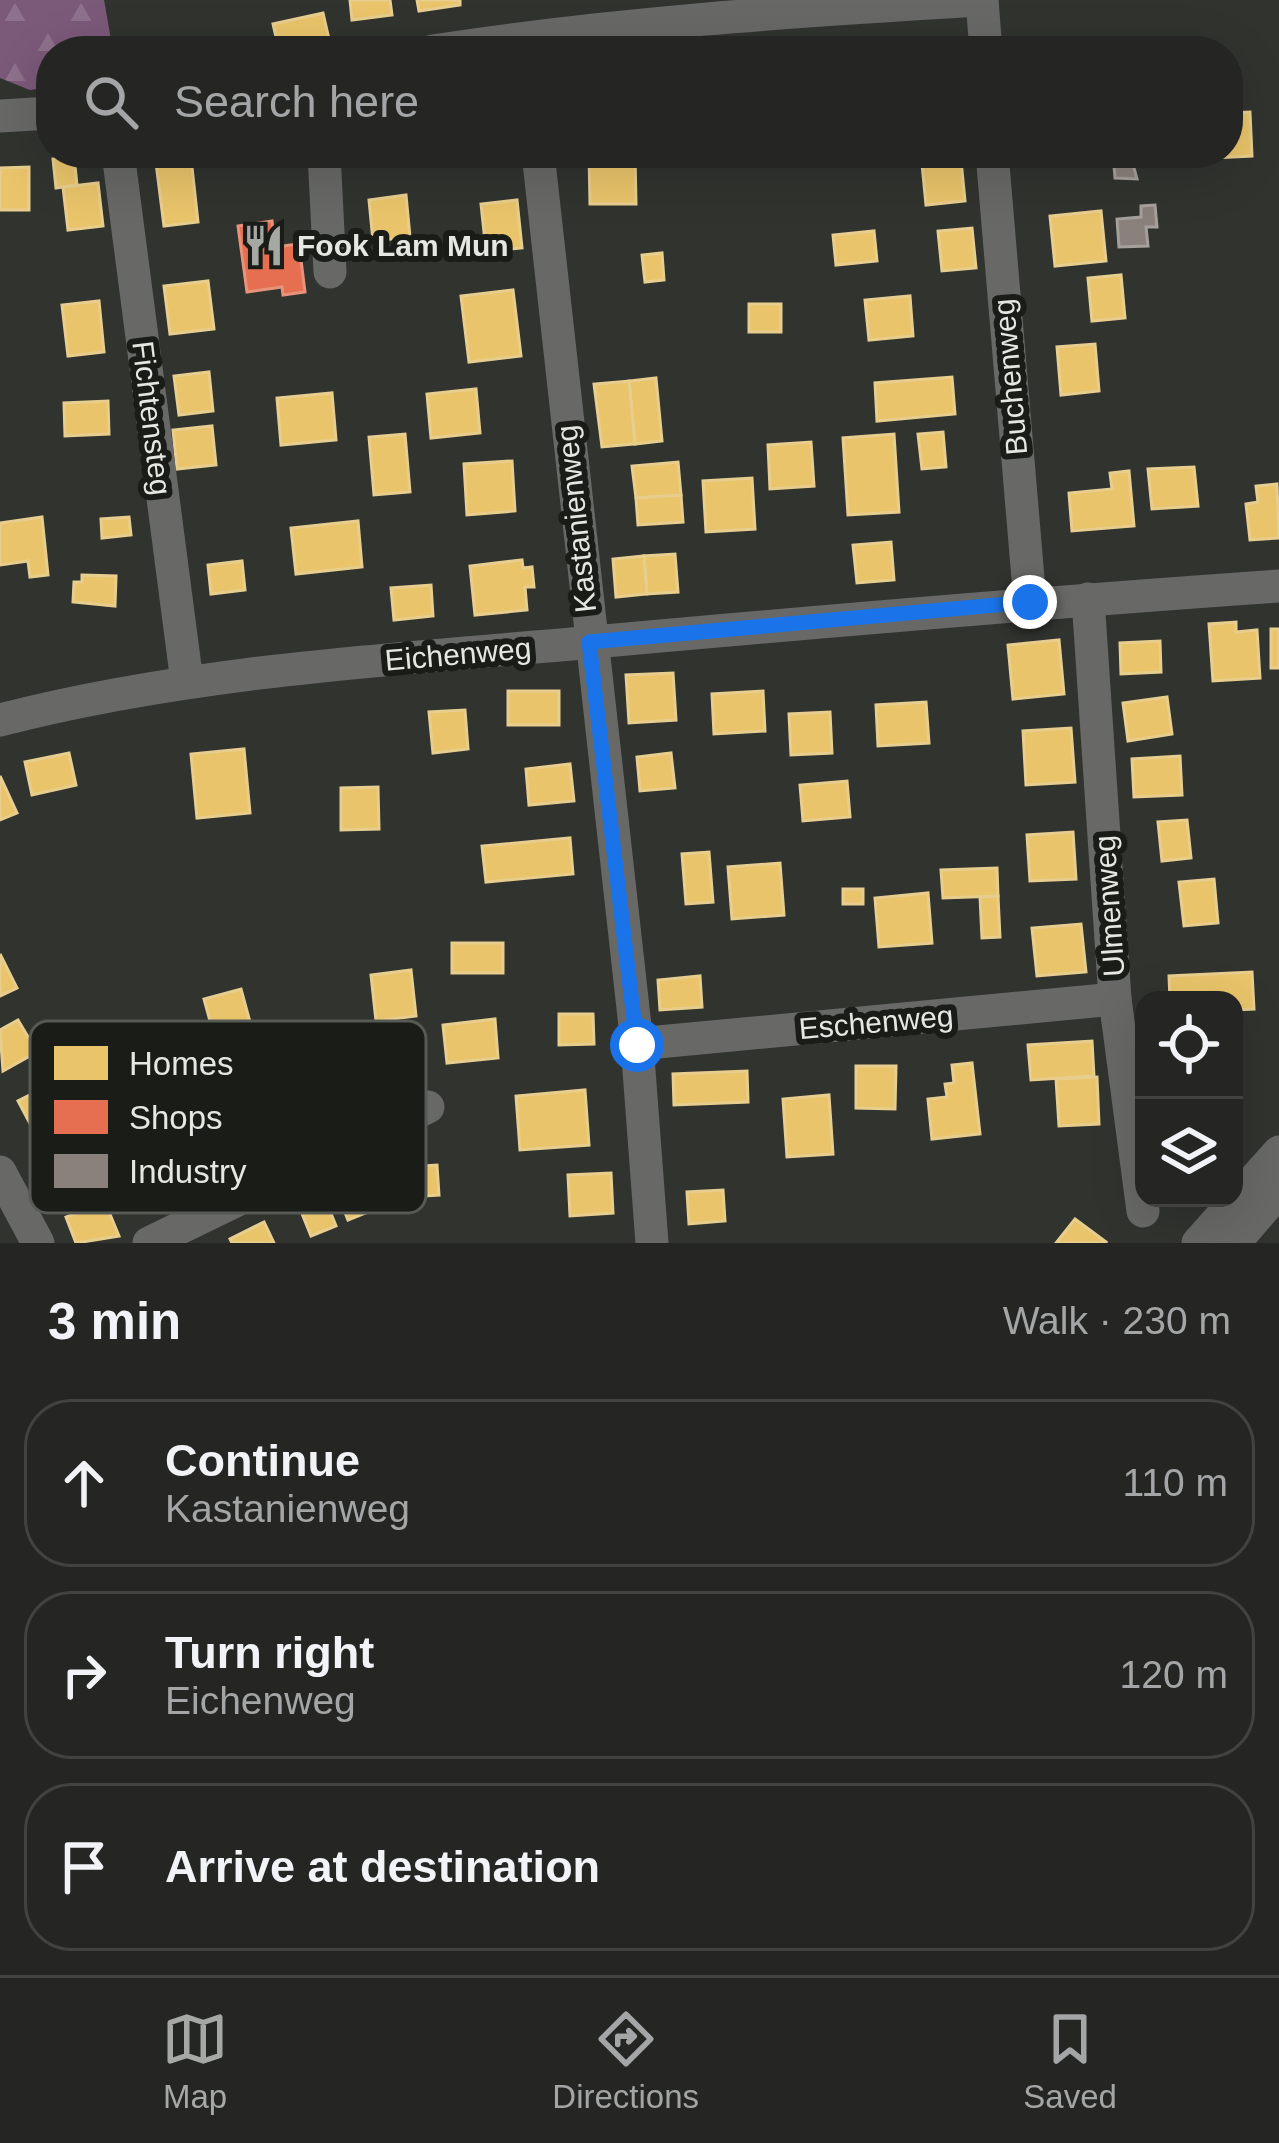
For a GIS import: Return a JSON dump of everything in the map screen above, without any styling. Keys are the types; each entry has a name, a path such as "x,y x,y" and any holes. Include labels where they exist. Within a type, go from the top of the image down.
{"street":[{"path":"609,36 980,0 984,36"},
{"path":"0,116 36,114"},
{"name":"Fichtensteg","path":"120,168 187,682"},
{"path":"325,168 329,272"},
{"name":"Kastanienweg","path":"540,168 637,1045 652,1243"},
{"name":"Buchenweg","path":"993,168 1030,602"},
{"name":"Eichenweg","path":"0,720 187,682 1030,602 1279,586"},
{"name":"Ulmenweg","path":"1088,599 1114,999 1143,1211"},
{"name":"Eschenweg","path":"637,1045 1114,999"},
{"path":"1198,1243 1279,1152"},
{"path":"0,1172 38,1243"},
{"path":"1234,1243 1279,1191"},
{"path":"149,1243 211,1213"}],"green space":[{"path":"0,0 104,0 110,36 36,36 36,89 0,78"}],"building: Homes":[{"path":"350,0 390,0 392,15 352,20"},
{"path":"417,0 460,0 460,5 419,11"},
{"path":"323,13 328,36 276,36 273,24"},
{"path":"1243,112 1250,112 1252,156 1243,156"},
{"path":"29,167 29,210 0,210 0,168"},
{"path":"54,168 75,168 77,185 56,188"},
{"path":"157,168 192,168 198,222 164,226"},
{"path":"589,168 635,168 636,204 590,204"},
{"path":"922,168 962,168 965,201 926,205"},
{"path":"98,183 103,226 68,230 63,187"},
{"path":"406,195 410,237 373,241 369,200"},
{"path":"517,200 522,248 486,251 481,204"},
{"path":"1101,211 1106,261 1055,266 1050,216"},
{"path":"972,228 976,268 942,271 938,231"},
{"path":"874,231 877,261 836,265 833,235"},
{"path":"662,253 664,280 645,282 642,255"},
{"path":"1121,275 1125,318 1092,321 1088,278"},
{"path":"208,281 214,329 170,334 164,286"},
{"path":"513,290 521,356 469,362 461,296"},
{"path":"910,296 913,336 869,340 865,300"},
{"path":"99,301 104,352 68,356 62,305"},
{"path":"749,304 781,304 781,332 749,332"},
{"path":"1095,344 1099,391 1061,395 1057,347"},
{"path":"209,372 213,411 179,415 174,376"},
{"path":"952,377 955,414 877,421 875,383"},
{"path":"656,378 662,441 635,444 629,381"},
{"path":"629,381 635,444 602,447 594,384"},
{"path":"476,389 480,433 431,438 427,394"},
{"path":"332,393 336,440 281,445 277,398"},
{"path":"108,401 109,434 65,436 64,403"},
{"path":"212,426 216,465 177,469 173,430"},
{"path":"943,432 946,467 922,469 918,434"},
{"path":"405,434 410,492 374,495 369,437"},
{"path":"894,434 899,512 848,515 843,438"},
{"path":"811,442 814,486 770,489 768,445"},
{"path":"512,461 515,511 467,515 464,464"},
{"path":"678,462 681,495 636,498 632,466"},
{"path":"1194,467 1198,506 1152,509 1148,469"},
{"path":"1129,471 1134,526 1072,531 1069,493 1112,489 1110,473"},
{"path":"752,478 755,529 706,532 703,481"},
{"path":"1277,484 1279,538 1250,540 1246,504 1258,502 1256,486"},
{"path":"681,495 683,522 638,525 636,498"},
{"path":"42,517 48,575 30,577 28,561 0,565 0,523"},
{"path":"129,517 131,535 102,538 101,519"},
{"path":"358,521 362,567 296,574 291,528"},
{"path":"891,542 894,580 857,583 853,545"},
{"path":"675,554 678,592 647,594 644,556"},
{"path":"644,556 647,594 616,597 613,559"},
{"path":"522,560 523,568 532,567 534,587 525,587 527,610 475,615 470,566"},
{"path":"242,561 245,590 211,594 208,565"},
{"path":"82,575 116,576 115,606 73,602 74,582 82,582"},
{"path":"431,585 433,616 394,620 391,588"},
{"path":"1236,622 1236,632 1257,630 1260,678 1213,681 1209,624"},
{"path":"1271,629 1279,629 1279,668 1271,668"},
{"path":"1059,640 1064,694 1013,699 1008,645"},
{"path":"1160,641 1161,672 1121,674 1120,643"},
{"path":"673,673 676,720 629,723 626,675"},
{"path":"508,691 559,691 559,725 508,725"},
{"path":"763,691 765,731 714,734 712,694"},
{"path":"1167,697 1172,734 1128,741 1123,703"},
{"path":"926,702 929,743 878,746 876,705"},
{"path":"465,710 468,749 433,753 429,712"},
{"path":"830,712 832,753 791,755 789,714"},
{"path":"1071,728 1075,782 1026,785 1023,731"},
{"path":"244,749 250,813 197,818 191,754"},
{"path":"69,753 76,785 32,795 25,762"},
{"path":"671,753 675,788 640,791 637,757"},
{"path":"1180,756 1182,795 1134,797 1132,759"},
{"path":"570,764 574,801 529,805 526,769"},
{"path":"0,776 17,813 0,820"},
{"path":"847,781 850,817 803,821 800,785"},
{"path":"378,787 379,829 341,830 341,788"},
{"path":"1187,820 1191,858 1162,861 1158,822"},
{"path":"1073,832 1076,879 1030,881 1027,835"},
{"path":"570,838 573,874 486,882 482,846"},
{"path":"709,852 713,902 686,904 682,854"},
{"path":"780,863 784,915 732,919 728,867"},
{"path":"997,868 998,896 943,898 941,870"},
{"path":"1214,879 1218,923 1184,926 1179,882"},
{"path":"843,889 863,889 863,904 843,904"},
{"path":"928,893 932,943 879,947 875,898"},
{"path":"998,896 1000,937 982,938 980,897"},
{"path":"1081,924 1086,972 1037,976 1032,928"},
{"path":"452,943 503,943 503,973 452,973"},
{"path":"0,954 17,988 0,996"},
{"path":"411,970 416,1016 376,1021 371,975"},
{"path":"1252,972 1254,1009 1243,1010 1243,991 1170,991 1169,976"},
{"path":"700,976 702,1007 660,1010 658,980"},
{"path":"241,989 250,1021 210,1021 204,999"},
{"path":"559,1014 593,1014 594,1044 559,1045"},
{"path":"495,1019 498,1058 447,1063 443,1025"},
{"path":"18,1020 30,1040 30,1056 3,1071 0,1030"},
{"path":"1092,1041 1094,1076 1031,1080 1028,1045"},
{"path":"972,1063 980,1134 932,1139 928,1099 947,1097 945,1084 954,1083 952,1065"},
{"path":"856,1066 896,1066 895,1109 856,1108"},
{"path":"747,1071 748,1102 674,1105 673,1074"},
{"path":"1097,1077 1099,1124 1059,1126 1056,1079"},
{"path":"585,1090 589,1145 520,1150 516,1096"},
{"path":"30,1095 30,1124 18,1101"},
{"path":"829,1095 833,1154 787,1157 783,1099"},
{"path":"437,1165 439,1195 426,1196 426,1166"},
{"path":"611,1173 613,1213 570,1216 568,1175"},
{"path":"723,1190 725,1221 689,1224 687,1192"},
{"path":"110,1213 119,1236 76,1243 66,1217"},
{"path":"302,1213 331,1213 336,1226 311,1236"},
{"path":"1075,1219 1106,1242 1056,1243"},
{"path":"264,1222 274,1243 232,1243 230,1239"}],"building: Shops":[{"path":"272,221 275,247 299,244 305,292 283,295 282,287 247,292 238,226"}],"building: Industry":[{"path":"1114,168 1134,168 1137,179 1115,178"},
{"path":"1155,205 1157,227 1146,227 1148,246 1119,247 1117,219 1141,217 1141,206"}],"place":[{"name":"Fook Lam Mun","path":"263,245"}],"route":[{"path":"637,1045 589,642 1030,602"}]}
